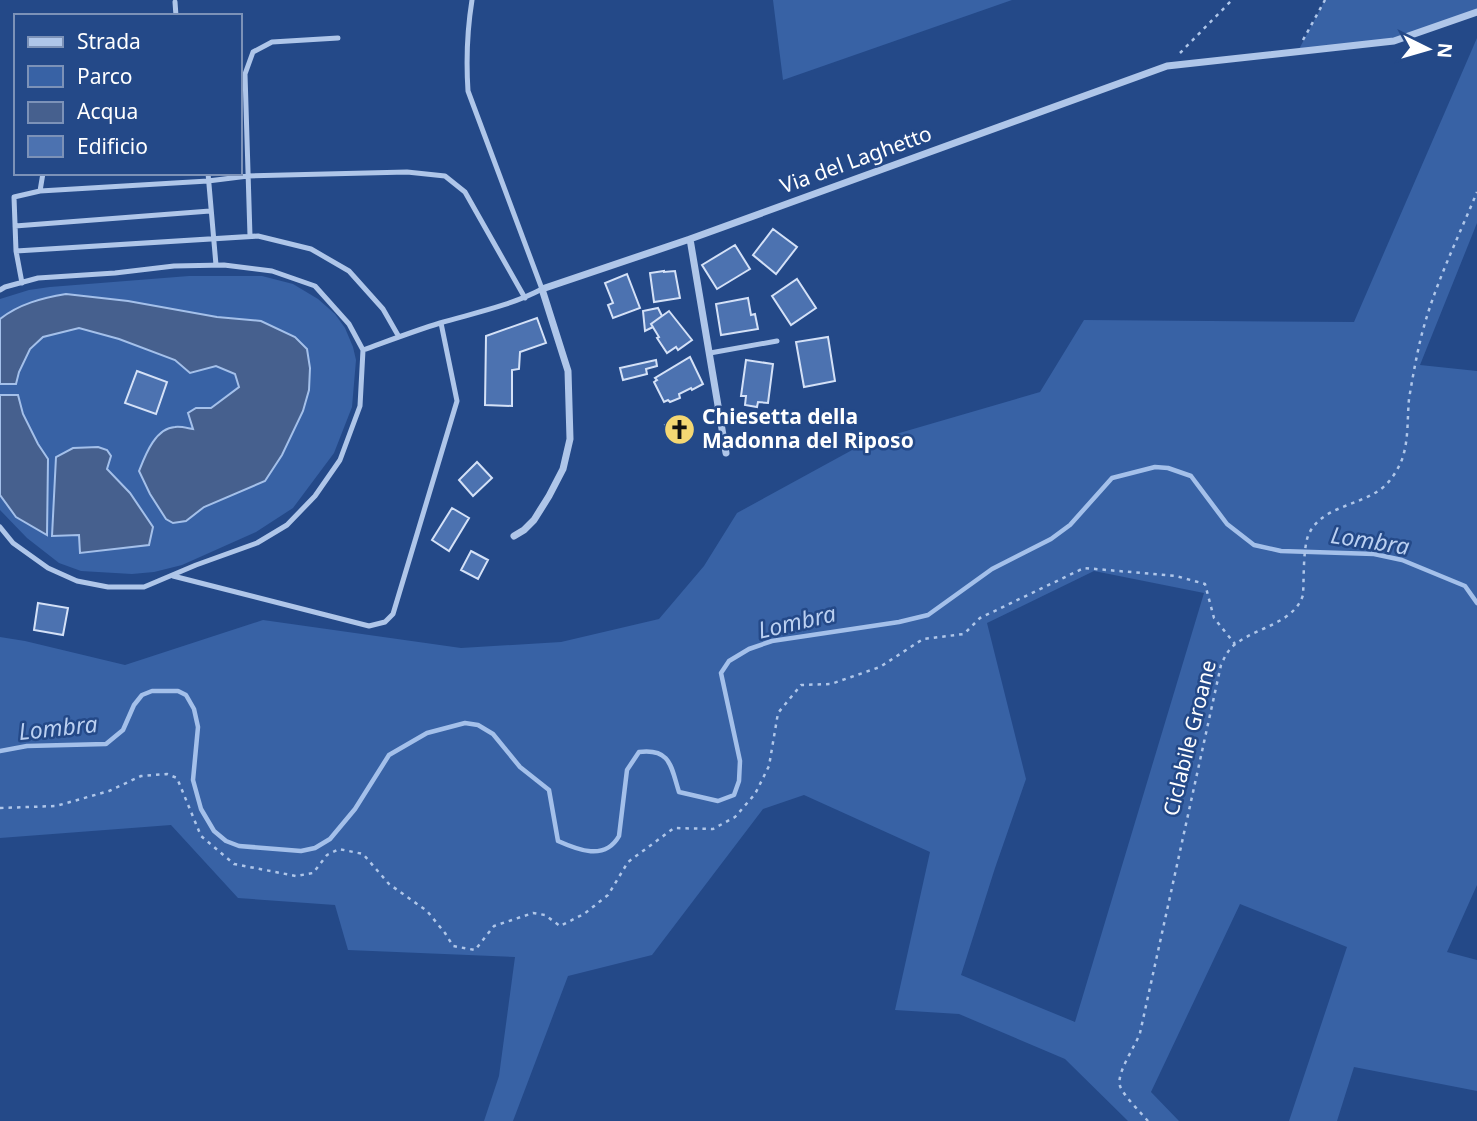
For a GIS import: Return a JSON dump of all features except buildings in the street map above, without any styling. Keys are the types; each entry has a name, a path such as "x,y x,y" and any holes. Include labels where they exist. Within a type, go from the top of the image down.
{"street":[{"name":"Via del Laghetto","path":"542,289 690,239 1167,66 1394,41 1477,12"},
{"path":"690,239 726,453"},
{"path":"514,536 534,520 549,496 563,469 570,439 568,371 542,289"}],"lane":[{"path":"363,350 525,298 542,289 468,91 467,35 472,0"},
{"path":"175,2 176,14"},
{"path":"250,236 245,74 253,52 272,42 338,38"},
{"path":"22,283 16,251 14,197 40,191 208,181 248,176 407,172 445,176 465,191 525,298"},
{"path":"40,191 43,175"},
{"path":"208,175 216,265"},
{"path":"15,226 210,211"},
{"path":"16,251 258,236 311,249 349,271 383,309 400,337"},
{"path":"0,290 38,278 115,274 174,266 216,265 272,271 315,286 349,324 363,350 359,406 340,460 316,496 287,525 257,543 144,587 108,587 77,581 48,568 13,543 0,527"},
{"path":"170,576 369,626 385,622 393,614 457,401 441,323"},
{"path":"710,353 777,341"}],"path":[{"path":"1167,66 1232,0"},
{"path":"1297,52 1325,0"},
{"name":"Ciclabile Groane","path":"1148,1121 1120,1088 1120,1076 1140,1034 1216,682 1224,659 1234,644 1269,626 1301,602 1307,540 1312,530 1331,512 1381,490 1393,476 1405,449 1414,371 1429,305 1477,192"},
{"path":"0,808 56,806 109,791 141,776 167,774 177,778 201,836 234,864 296,876 313,873 327,855 339,849 363,854 389,884 427,911 453,946 475,950 494,926 533,913 545,915 559,926 584,914 608,895 628,862 674,828 713,829 735,817 755,794 769,766 778,713 801,685 831,684 880,667 923,639 964,634 980,618 1083,568 1175,576 1205,584 1214,618 1234,644"}],"green space":[{"path":"773,0 1012,0 783,80"},
{"path":"1325,0 1477,0 1477,12 1394,41 1297,53"},
{"path":"1477,38 1477,223 1420,365 1477,371 1477,885 1447,952 1477,960 1477,1091 1354,1067 1337,1121 1289,1121 1347,947 1240,904 1151,1092 1179,1121 1128,1121 1065,1059 959,1014 895,1010 930,852 804,795 763,809 652,955 568,976 513,1121 484,1121 499,1076 515,957 348,950 335,905 238,898 171,825 0,838 0,637 125,665 263,620 461,648 561,642 659,619 704,566 737,513 865,443 1040,392 1084,320 1354,322","holes":["1094,571 1204,593 1075,1022 961,975 1026,779 987,623"]},
{"path":"189,276 262,276 293,284 318,299 335,314 345,328 356,360 352,407 334,453 293,508 256,532 182,565 132,574 81,571 59,563 27,538 0,510 0,299 50,287"}],"water":[{"path":"66,294 261,321 295,337 307,349 309,390 303,411 282,455 265,481 204,507 186,521 173,523 166,519 139,471 156,437 177,427 193,429 188,413 196,408 211,408 239,387 235,374 216,366 190,373 175,360 119,339 79,328 43,337 30,349 16,384 0,384 0,319 31,302"},
{"path":"0,395 18,395 23,414 48,459 47,535 16,517 0,495"},
{"path":"98,447 107,450 111,456 107,469 130,493 153,527 149,545 80,553 79,535 52,536 56,457 73,448"}],"waterway":[{"name":"Lombra","path":"0,751 27,746 106,744 123,730 134,705 142,695 152,691 178,691 186,695 194,709 198,727 193,780 201,809 214,831 226,841 239,846 301,851 315,848 330,839 355,809 389,755 427,733 465,723 478,725 493,734 520,767 549,790 558,841 582,850 599,851 613,844 619,836 627,770 639,752 664,756 671,767 679,792 718,801 734,795 739,781 740,761 721,673 729,661 749,649 772,641 899,622 928,615 992,569 1051,539 1070,525 1112,478 1155,467 1168,468 1191,476 1227,524 1254,545 1281,551 1374,554 1402,560 1465,586 1477,603"}],"place":[{"name":"Chiesetta della Madonna del Riposo","path":"679,429"}]}
